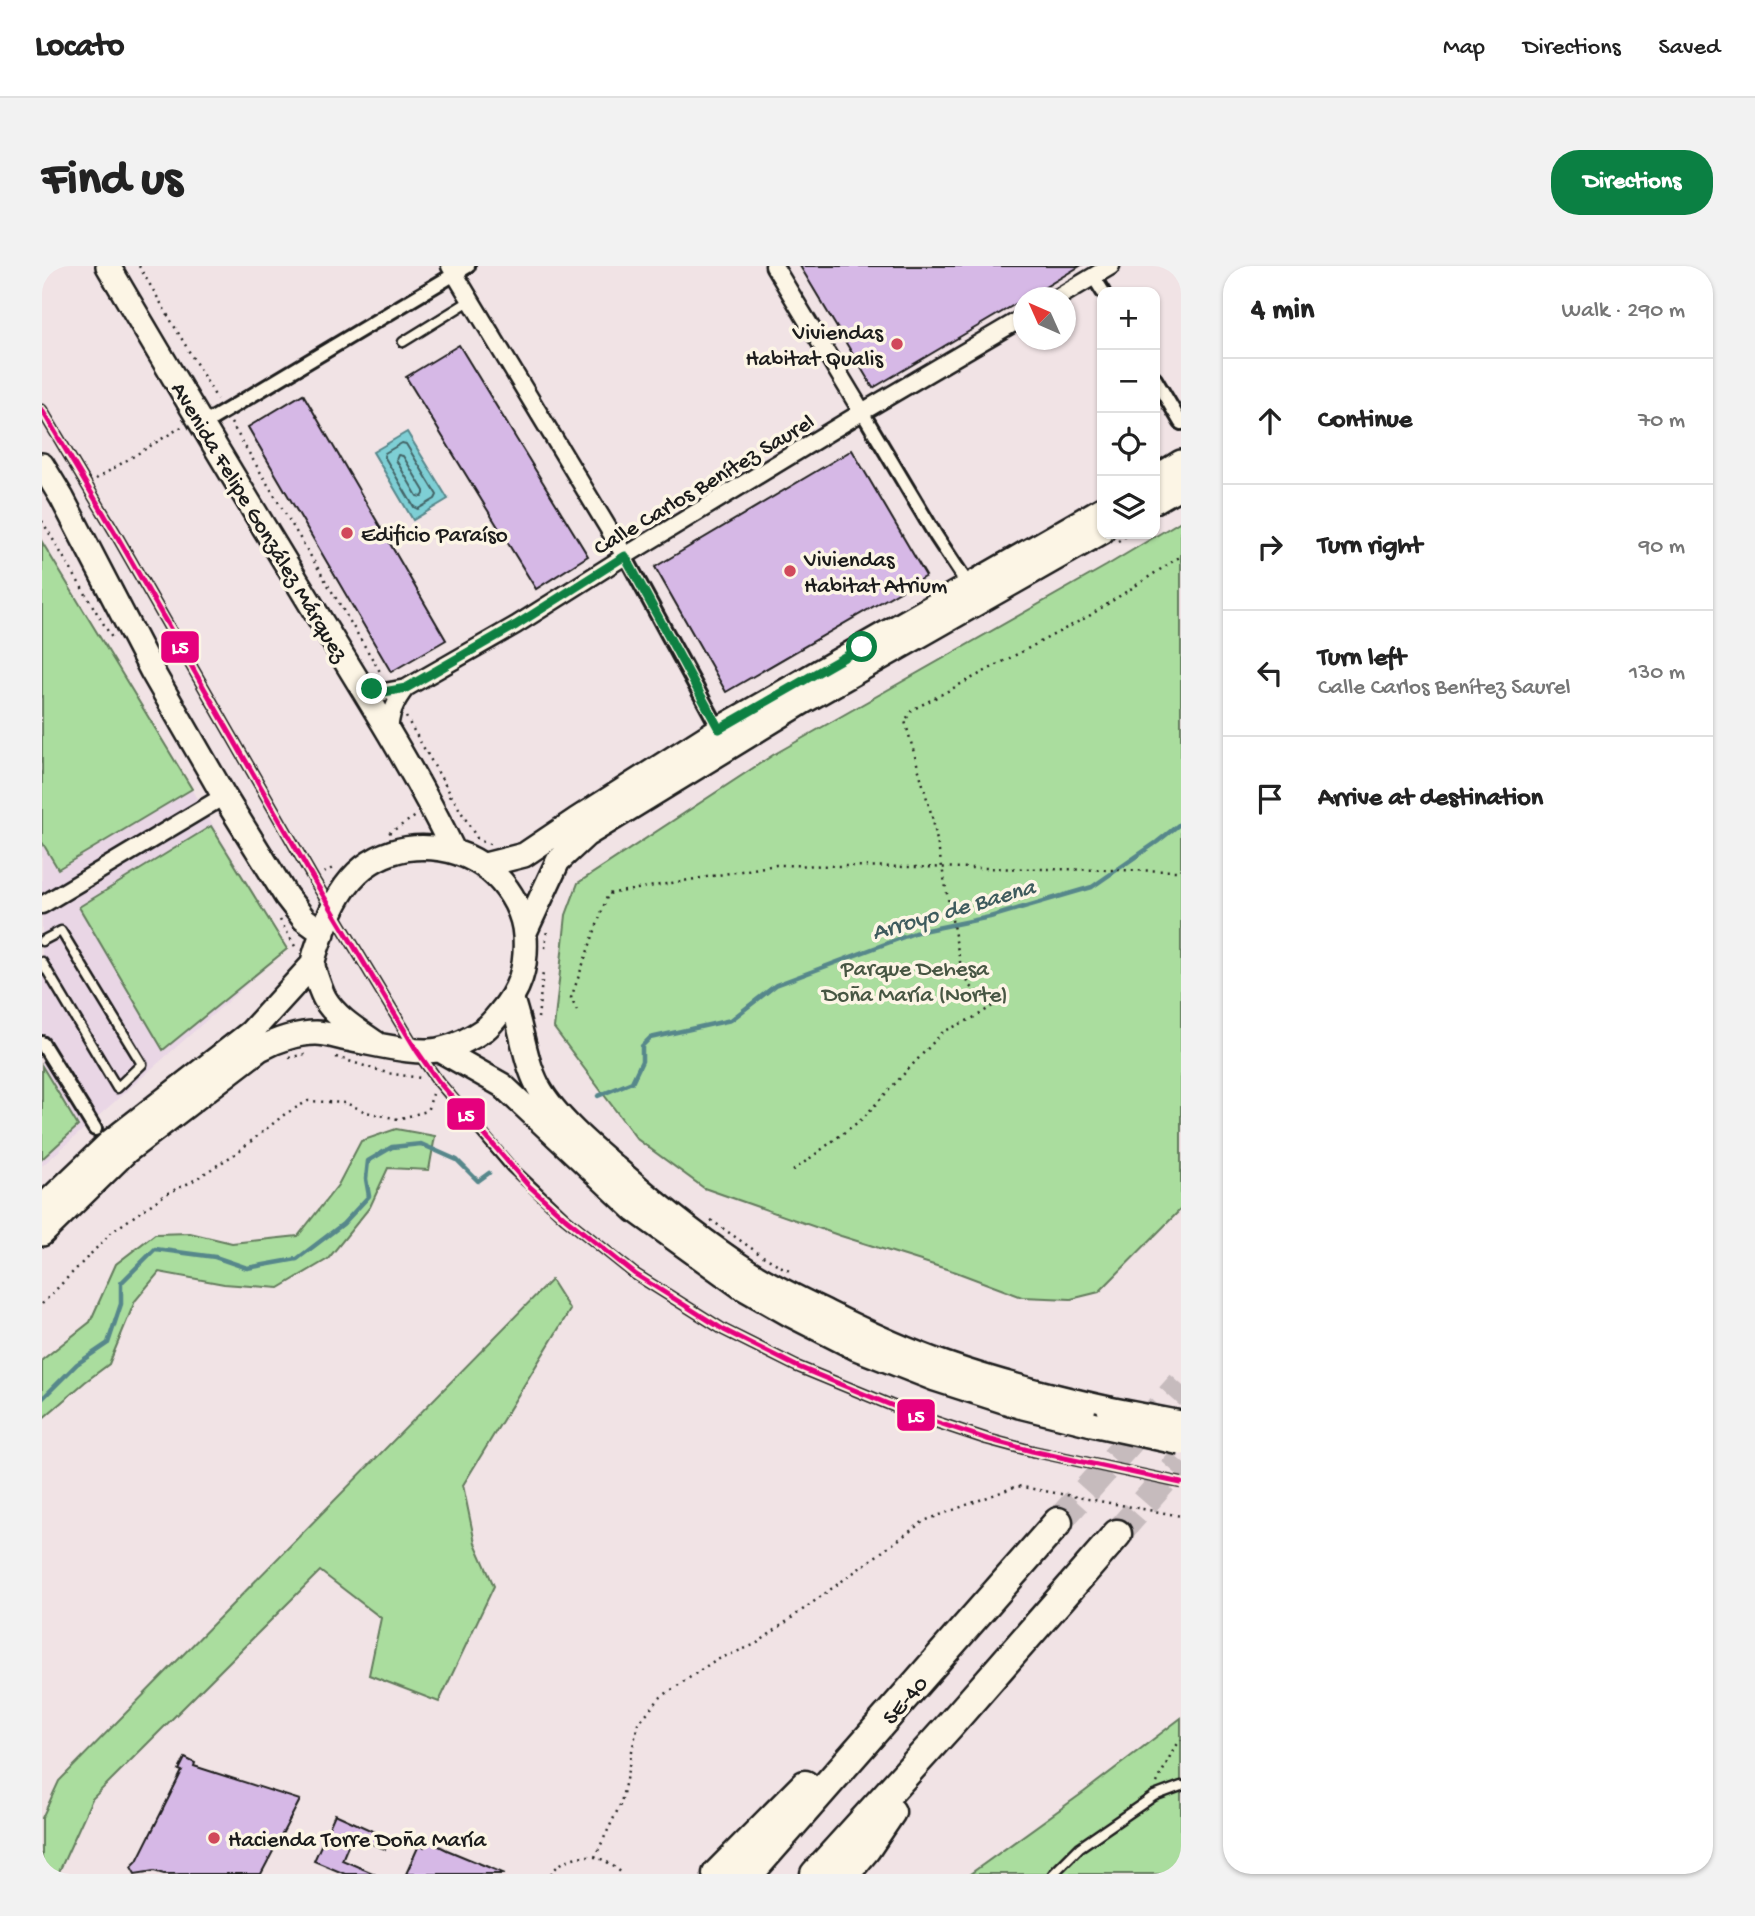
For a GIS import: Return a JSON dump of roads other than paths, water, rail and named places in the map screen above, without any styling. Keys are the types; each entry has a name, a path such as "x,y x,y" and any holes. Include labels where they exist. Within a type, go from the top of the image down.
{"highway":[{"name":"SE-40","path":"749,1874 1058,1522"},
{"path":"815,1874 1117,1534"},
{"path":"717,1874 799,1790 898,1706"},
{"path":"845,1874 866,1849 950,1725"}],"main road":[{"name":"Avenida Felipe González Márquez","path":"108,266 360,685 453,850"},
{"path":"1158,476 1181,463"},
{"path":"42,465 53,492 224,796 286,896 304,919 323,933"},
{"path":"1160,498 1181,486"},
{"path":"42,1206 111,1141 251,1032 323,933 332,908 343,889 365,867 392,852 422,847 491,856 524,855 719,729 1097,512"},
{"path":"525,932 558,861 586,835 803,702 1105,539"},
{"path":"428,1050 466,1040 487,1028 512,1000 518,987 526,960 525,932 518,907 491,856"},
{"path":"305,960 324,999 346,1023 377,1044"},
{"path":"512,1000 520,1022 527,1059 538,1087 551,1106 590,1147 648,1197 749,1271 871,1334 943,1364 1181,1443"},
{"path":"42,1234 126,1152 260,1049 276,1040 316,1033 428,1050 502,1084 636,1211 740,1286 856,1348 924,1375 1019,1406 1100,1417 1181,1423"}],"street":[{"path":"774,266 936,536 969,586"},
{"path":"1070,287 1090,271 1111,266"},
{"path":"202,425 458,269 471,300 625,556 719,729"},
{"path":"1090,271 1100,287"},
{"name":"Calle Carlos Benítez Saurel","path":"398,693 516,625 862,412 1013,323"},
{"path":"1160,387 1181,423"},
{"path":"360,685 398,693 390,719 389,735"},
{"path":"42,905 224,796"},
{"path":"42,1043 95,1129"}],"lane":[{"path":"403,342 471,300"},
{"path":"42,410 314,880 428,1050 438,1081 511,1167 565,1218 635,1274 698,1315 724,1331 796,1366 915,1415 986,1439 1181,1483"},
{"path":"42,962 117,1088 142,1064 61,931 44,937"},
{"path":"1053,1874 1080,1847 1154,1796 1181,1786"}],"water":[{"path":"407,432 448,499 413,520 373,452"}],"waterway":[{"name":"Arroyo de Baena","path":"598,1096 632,1082 642,1061 642,1046 650,1038 731,1020 776,985 917,932 990,917 1092,887 1181,823"},
{"path":"42,1399 77,1364 108,1343 121,1304 121,1283 155,1249 215,1257 247,1268 297,1259 343,1224 369,1196 366,1179 368,1161 392,1147 421,1144 457,1160 478,1181 489,1173"}],"tunnel":[{"path":"1058,1522 1181,1384"},
{"path":"1117,1534 1181,1461"}],"place":[{"name":"Viviendas Habitat Qualis","path":"897,344"},
{"name":"Edificio Paraíso","path":"347,533"},
{"name":"Viviendas Habitat Atrium","path":"790,571"},
{"name":"Hacienda Torre Doña María","path":"214,1838"}],"park label":[{"name":"Parque Dehesa Doña María (Norte)","path":"915,980"}]}
